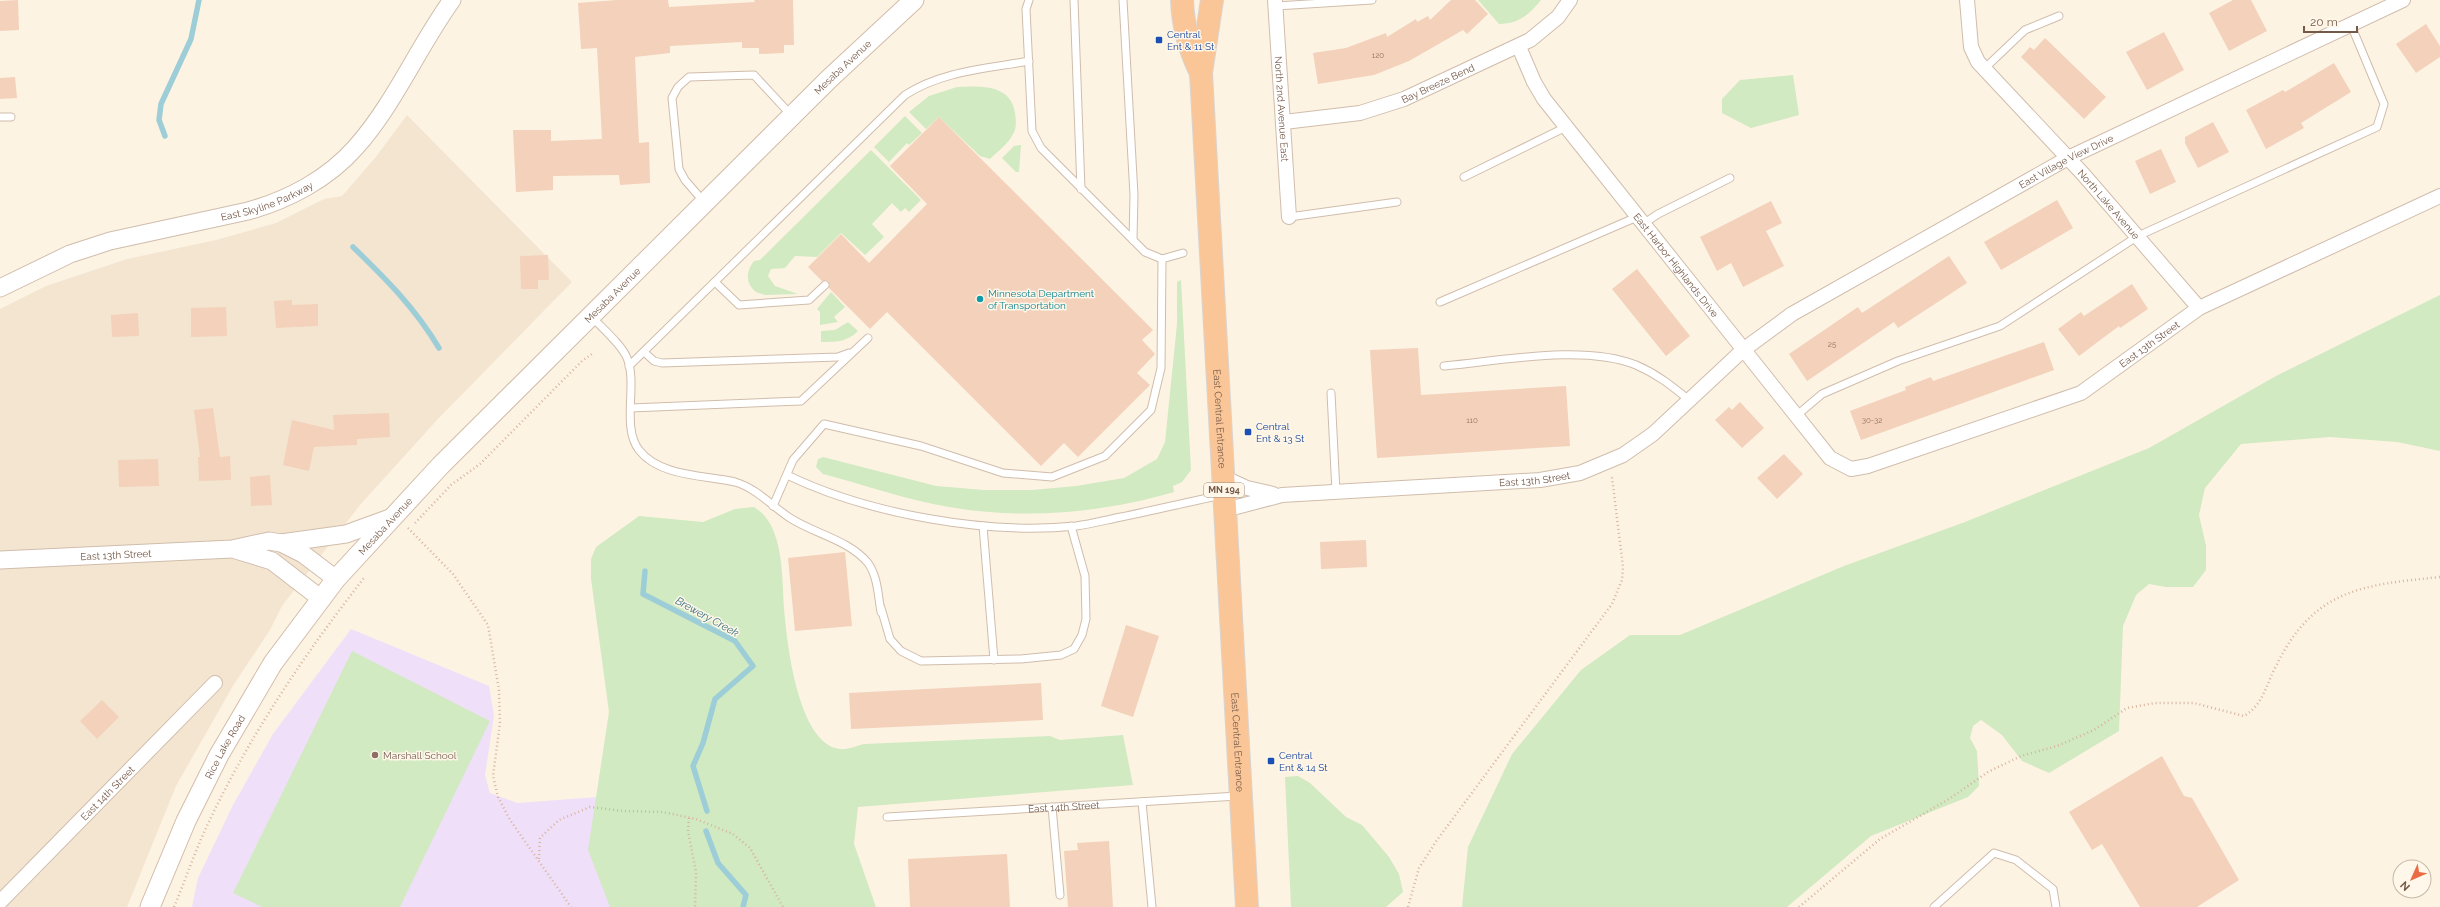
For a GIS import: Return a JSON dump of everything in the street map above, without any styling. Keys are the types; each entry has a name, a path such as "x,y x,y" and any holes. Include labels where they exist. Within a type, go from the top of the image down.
{"highway":[{"name":"East Central Entrance","path":"1182,0 1185,33 1190,50 1201,73"},
{"name":"East Central Entrance","path":"1212,0 1201,73 1247,907"}],"main road":[{"name":"Mesaba Avenue","path":"320,598 390,518 440,465 704,202 914,0"},
{"name":"Rice Lake Road","path":"150,907 186,821 219,755 273,663 320,598"}],"street":[{"name":"East Skyline Parkway","path":"0,288 70,254 110,242 271,205 308,186 342,161 364,138 452,0"},
{"name":"Bay Breeze Bend","path":"1284,122 1334,118 1383,107 1519,47 1546,29 1558,17 1570,0"},
{"name":"North Lake Avenue","path":"1967,0 1971,46 1978,62 2068,158 2138,236 2199,308"},
{"name":"East Village View Drive","path":"1744,350 1792,314 2068,158 2403,0"},
{"name":"North 2nd Avenue East","path":"1276,3 1290,217"},
{"name":"East Harbor Highlands Drive","path":"1519,47 1534,82 1566,127 1830,458 1852,469"},
{"name":"East 13th Street","path":"1852,469 1868,466 2081,393 2199,308 2440,196"},
{"name":"East 13th Street","path":"1224,494 1336,492 1540,480 1580,473 1609,461 1640,443 1690,400 1744,350"},
{"name":"East 13th Street","path":"1224,494 1256,491 1282,494"},
{"path":"281,543 346,534 390,518"},
{"name":"East 13th Street","path":"4,563 232,549 269,541 281,543 302,554 336,579"},
{"name":"East 13th Street","path":"232,549 272,561 320,598"},
{"name":"East 14th Street","path":"0,902 215,683"}],"lane":[{"path":"1029,0 1026,9 1032,131 1041,148 1145,252 1162,259 1183,253"},
{"path":"1074,0 1081,189"},
{"path":"1123,0 1134,195 1133,240"},
{"path":"1276,3 1372,0"},
{"path":"1984,69 2025,30 2059,16"},
{"path":"1796,416 1822,394 1898,361 2000,326 2138,236 2377,127 2384,104 2351,24"},
{"path":"629,366 905,95 922,84 954,73 1029,61"},
{"path":"704,202 685,180 679,169 672,98 683,82 689,77 702,75 754,75 792,116"},
{"path":"0,118 11,117"},
{"path":"1464,177 1566,127"},
{"path":"1440,302 1658,214 1730,178"},
{"path":"1290,217 1397,202"},
{"path":"773,506 793,460 824,424 921,446 1003,473 1052,477 1105,456 1151,410 1161,368 1162,259"},
{"path":"715,282 739,305 809,300 825,285"},
{"path":"591,315 627,357 629,366 632,436 638,450 649,460 670,468 708,478 735,482 752,489 773,506 820,535 845,544 861,556 869,565 876,579 881,610 890,639 901,651 921,661 994,660 1061,655 1074,649 1082,635 1086,619 1085,576 1071,526"},
{"path":"631,408 801,401 868,338"},
{"path":"644,352 654,361 662,363 838,357 853,352"},
{"path":"1444,366 1593,354 1636,365 1662,378 1690,400"},
{"path":"1331,393 1336,492"},
{"path":"787,475 812,487 865,503 927,518 983,526 1071,526 1224,494"},
{"path":"983,526 994,660"},
{"name":"East 14th Street","path":"887,817 1240,796"},
{"path":"1142,802 1152,907"},
{"path":"1052,807 1060,895"},
{"path":"1934,907 1994,853 2016,860 2053,889 2056,907"}],"path":[{"path":"403,534 451,486 480,464 582,361 592,354"},
{"path":"1408,907 1420,868 1437,840 1612,604 1622,580 1623,567 1609,461"},
{"path":"408,528 453,574 488,625 499,690 500,723 493,776 498,797 510,820 539,859 571,907"},
{"path":"174,907 205,829 247,748 277,697 336,614 367,574"},
{"path":"1799,907 1880,840 1950,799 1988,772 2021,756 2057,746 2094,730 2127,708 2155,704 2194,703 2244,716 2256,709 2285,648 2310,616 2335,598 2368,586 2440,577"},
{"path":"539,859 540,838 559,820 590,807 623,811 663,812 689,818 732,834 750,848 783,907"},
{"path":"689,818 688,831 696,872 695,907"}],"shaded area":[{"path":"407,115 572,282 437,420 360,505 282,606 270,630 234,684 176,786 127,907 0,907 0,309 46,286 127,259 216,240 276,223 324,199 342,196 375,158"},
{"name":"Marshall School","path":"351,629 489,686 494,716 485,775 490,793 518,803 690,790 852,907 192,907 198,878 233,805 273,734"}],"green space":[{"path":"1478,0 1541,0 1523,18 1506,24 1499,24"},
{"path":"1793,75 1799,115 1751,128 1722,113 1722,99 1740,80"},
{"path":"957,87 984,87 993,89 1001,92 1012,104 1016,118 1016,127 1014,132 1011,138 990,159 980,156 939,117 926,129 909,112 929,96"},
{"path":"905,116 922,133 909,145 907,143 889,162 874,147"},
{"path":"1021,145 1019,172 1016,172 1002,158 1014,146"},
{"path":"871,150 921,200 909,212 905,208 901,212 892,203 872,224 884,237 865,255 841,233 817,257 795,256 785,268 771,269 768,276 775,286 798,294 765,295 756,292 748,281 749,269 754,261 760,260"},
{"path":"1181,280 1191,470 1182,482 1173,486 1174,492 1119,505 1091,509 1034,514 1005,513 949,507 918,500 823,474 816,467 818,459 823,457 936,486 984,490 1032,490 1076,486 1124,478 1157,459 1165,442 1177,324 1177,282"},
{"path":"831,292 845,307 834,317 838,322 820,325 820,312 817,309"},
{"path":"2440,295 2440,451 2397,442 2330,437 2241,444 2205,488 2199,515 2206,546 2206,570 2193,587 2166,587 2149,584 2136,595 2123,626 2119,731 2049,773 2022,761 2002,735 1981,720 1973,726 1970,738 1977,751 1979,786 1968,797 1871,836 1787,907 1462,907 1468,847 1512,754 1581,670 1630,635 1680,635 1844,566 1965,522 2149,448 2276,376"},
{"path":"848,322 858,331 854,335 841,341 821,342 821,331 835,330"},
{"path":"754,507 769,523 778,545 789,652 793,673 806,715 815,732 826,744 843,749 864,744 1050,736 1060,740 1123,735 1133,785 858,807 854,844 876,907 610,907 588,850 609,712 591,579 591,559 596,547 639,516 703,522 735,509"},
{"path":"352,651 490,721 400,907 262,907 233,893"},
{"path":"1298,776 1310,783 1346,817 1362,825 1389,857 1399,874 1403,892 1386,907 1291,907 1285,777"}],"building":[{"path":"18,0 19,30 0,31 0,1"},
{"path":"617,0 668,0 669,7 755,2 754,0 793,0 794,45 784,45 784,53 759,54 759,48 742,48 742,42 670,46 670,53 635,57 639,143 649,142 650,183 620,185 619,175 553,176 553,190 516,192 513,130 551,130 551,141 602,139 597,48 581,49 578,3"},
{"path":"1451,0 1475,0 1488,14 1467,34 1463,30 1409,61 1374,75 1318,84 1313,53 1346,48 1386,33 1387,37 1416,19 1417,22 1428,16 1430,20"},
{"path":"2233,0 2251,0 2267,31 2229,51 2209,13"},
{"path":"2426,24 2440,46 2440,57 2416,73 2396,44"},
{"path":"2164,32 2184,70 2147,90 2126,52"},
{"path":"2045,38 2106,97 2084,119 2021,57 2030,47 2034,50"},
{"path":"2334,63 2351,92 2301,123 2304,128 2266,149 2246,110 2283,90 2285,92"},
{"path":"15,77 17,98 0,99 0,78"},
{"name":"Minnesota Department of Transportation","path":"939,117 1153,330 1142,340 1155,354 1137,373 1150,385 1078,457 1064,443 1041,466 887,312 870,329 829,288 828,281 822,281 808,267 841,234 869,263 927,204 890,166"},
{"path":"2213,122 2229,152 2198,168 2185,143 2185,137"},
{"path":"2161,149 2176,182 2150,194 2135,161"},
{"path":"2057,200 2073,228 2001,270 1984,242"},
{"path":"1771,201 1782,223 1766,231 1784,266 1743,287 1731,263 1717,271 1700,237"},
{"path":"548,255 549,280 538,280 538,289 521,289 520,256"},
{"path":"1949,256 1967,283 1898,328 1894,322 1807,381 1789,354 1858,307 1862,313"},
{"path":"1637,269 1690,336 1666,356 1612,289"},
{"path":"2132,284 2148,309 2120,328 2119,326 2079,356 2058,329 2081,312 2084,316"},
{"path":"292,300 292,305 318,304 318,326 276,328 274,301"},
{"path":"226,307 227,336 191,337 191,308"},
{"path":"138,313 139,336 112,337 111,315"},
{"path":"2044,342 2054,370 1861,440 1850,411 1906,390 1905,387 1931,377 1933,381"},
{"path":"1418,348 1421,395 1566,386 1570,446 1377,458 1370,350"},
{"path":"1740,402 1764,428 1742,448 1715,420 1729,407 1732,410"},
{"path":"213,408 220,457 230,456 231,480 199,481 198,457 200,457 194,410"},
{"path":"389,413 390,437 357,439 357,445 314,447 309,471 283,465 292,420 334,430 333,415"},
{"path":"1784,454 1803,474 1777,499 1757,478"},
{"path":"158,459 159,486 119,487 118,460"},
{"path":"270,475 272,505 251,506 250,477"},
{"path":"1366,540 1367,567 1321,569 1320,542"},
{"path":"845,552 852,626 795,631 788,558"},
{"path":"1126,625 1159,636 1133,717 1101,706"},
{"path":"1041,683 1043,720 851,729 849,693"},
{"path":"102,700 119,717 97,739 80,721"},
{"path":"2162,756 2184,796 2192,798 2239,880 2197,907 2140,907 2102,844 2092,850 2069,812"},
{"path":"1109,841 1113,907 1068,907 1064,851 1078,850 1077,843"},
{"path":"1007,854 1010,907 910,907 908,859"}],"waterway":[{"path":"165,136 159,120 161,104 191,39 199,0"},
{"path":"353,247 400,295 420,320 439,348"},
{"name":"Brewery Creek","path":"645,571 643,594 735,641 753,666 715,699 703,743 693,766 707,811"},
{"name":"Brewery Creek","path":"706,831 718,863 746,895 743,907"}],"place":[{"name":"Central Ent & 11 St","path":"1159,40"},
{"name":"Minnesota Department of Transportation","path":"980,299"},
{"name":"Central Ent & 13 St","path":"1248,432"},
{"name":"Marshall School","path":"375,755"},
{"name":"Central Ent & 14 St","path":"1271,761"}]}
